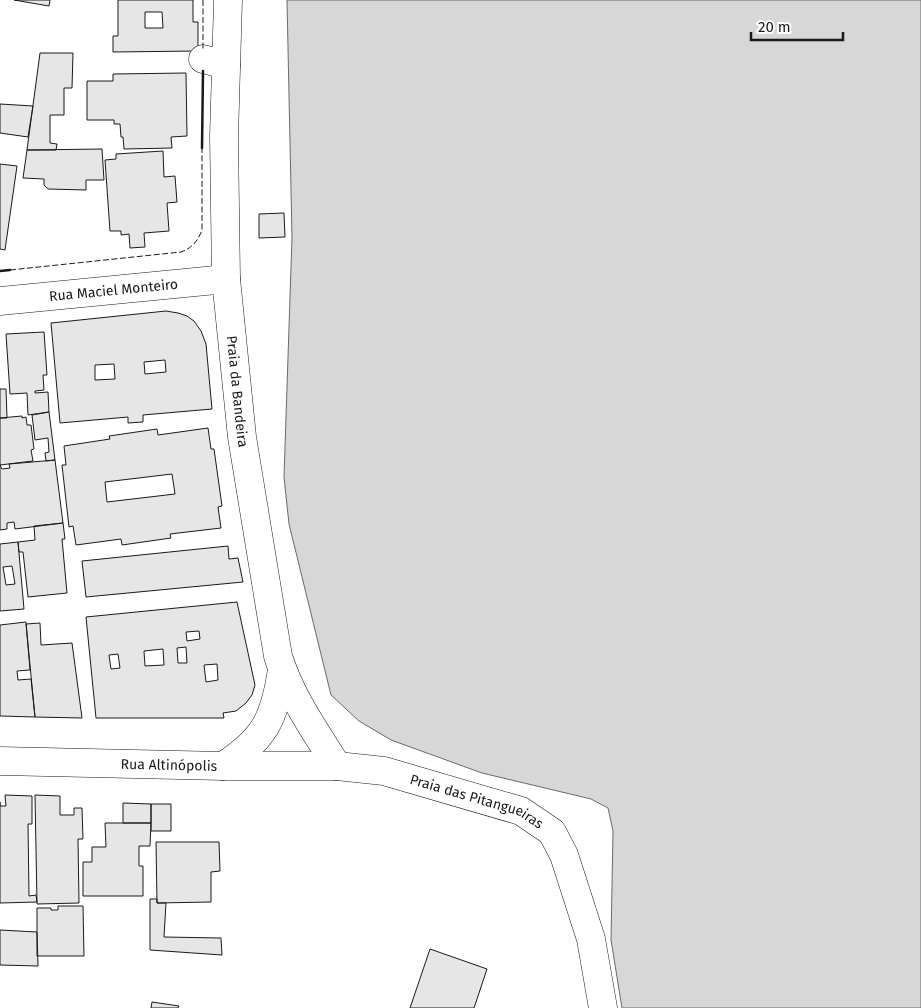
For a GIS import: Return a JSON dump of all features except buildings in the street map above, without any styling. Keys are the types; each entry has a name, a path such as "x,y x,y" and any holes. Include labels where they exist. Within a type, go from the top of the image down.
{"main road":[{"name":"Praia da Bandeira","path":"228,0 214,62 224,144 226,279 242,437 278,656 282,670 308,721 337,766"},
{"name":"Rua Maciel Monteiro","path":"0,300 226,279"},
{"path":"223,766 256,741 264,730 274,708 282,670"},
{"name":"Rua Altinópolis","path":"0,761 223,766 337,766"},
{"name":"Praia das Pitangueiras","path":"337,766 384,771 482,798 521,811 552,832 564,855 591,939 603,1008"}],"shaded area":[{"path":"287,0 921,0 921,1008 622,1008 611,940 613,831 608,808 591,799 482,773 391,740 359,721 331,695 289,524 284,477 292,238"}],"fence":[{"path":"203,0 203,50"},
{"path":"10,270 181,252 188,248 199,238 202,230 202,148"}],"wall":[{"path":"202,148 203,71"},
{"path":"0,271 10,270"}]}
